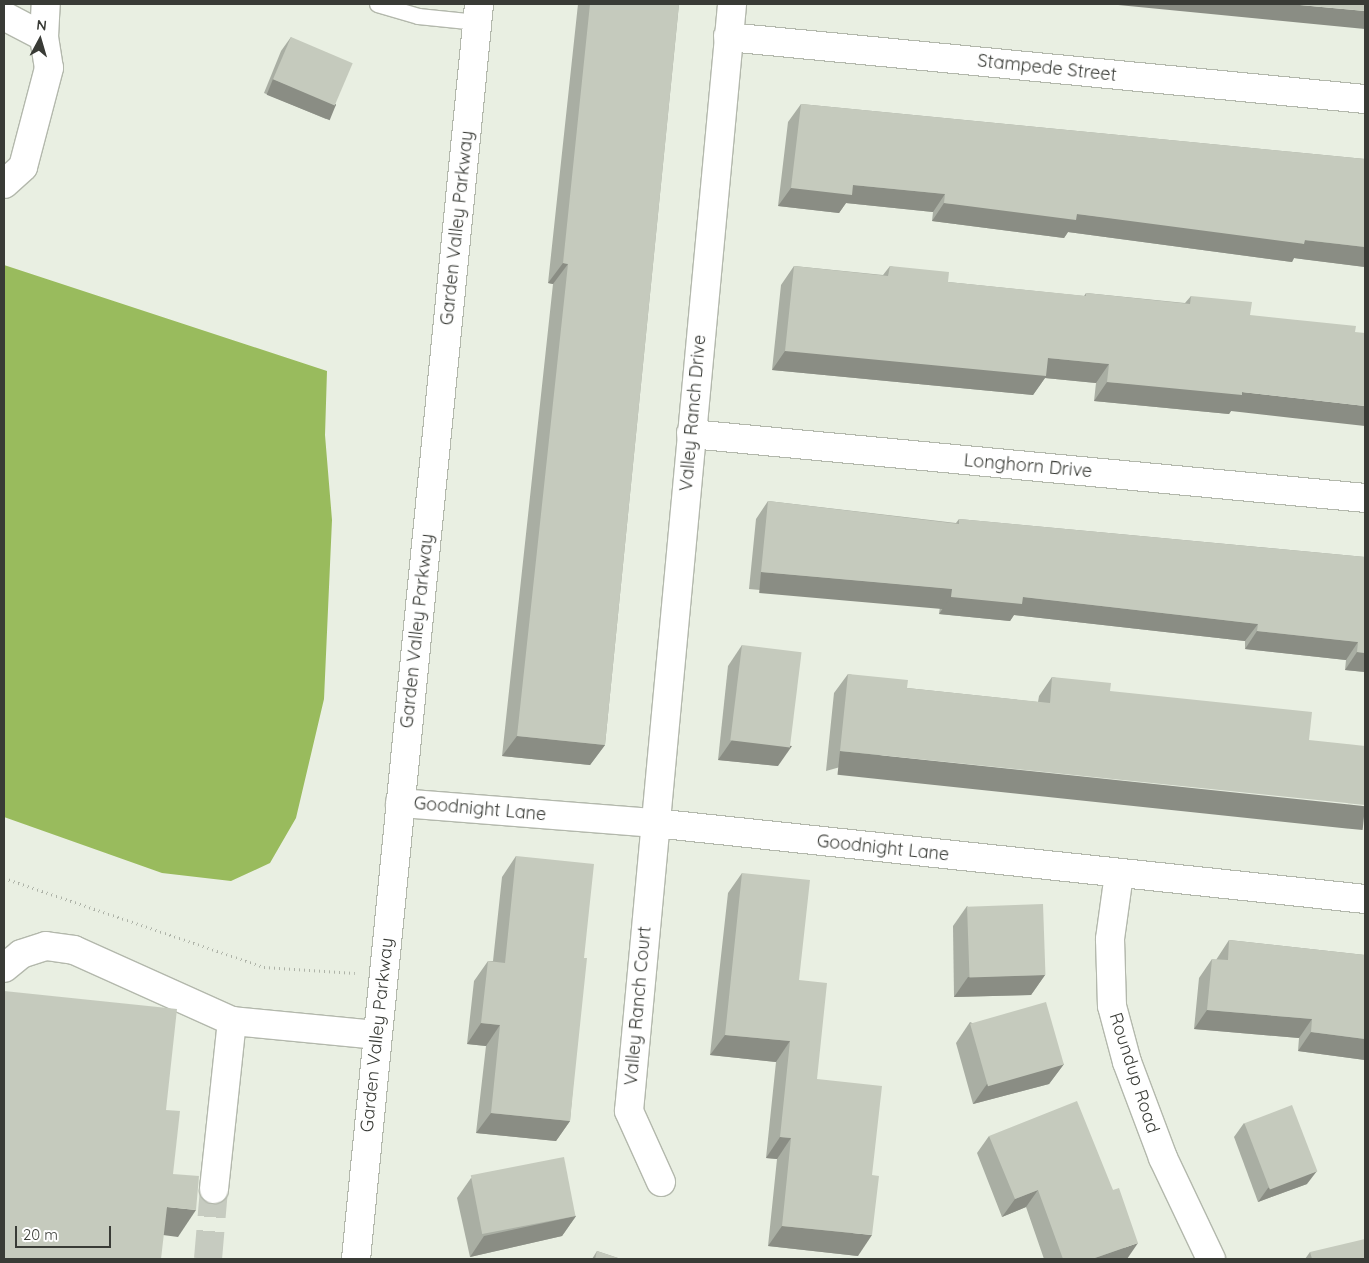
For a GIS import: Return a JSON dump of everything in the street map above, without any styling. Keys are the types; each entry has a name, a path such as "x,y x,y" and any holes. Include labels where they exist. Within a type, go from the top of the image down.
{"street":[{"path":"4,184 23,167 49,68 44,37 46,4"},
{"name":"Valley Ranch Drive","path":"654,823 732,4"},
{"name":"Garden Valley Parkway","path":"356,1259 478,13"},
{"path":"4,16 44,37"},
{"name":"Stampede Street","path":"728,37 1365,99"},
{"name":"Longhorn Drive","path":"691,434 1365,498"},
{"name":"Goodnight Lane","path":"400,803 654,823 1365,899"},
{"name":"Valley Ranch Court","path":"654,823 629,1111 661,1182"},
{"name":"Roundup Road","path":"1119,874 1110,939 1112,1006 1127,1062 1163,1158 1211,1259"},
{"path":"4,968 21,954 46,946 74,950 232,1020 377,1035"},
{"path":"214,1189 232,1020"}],"lane":[{"path":"377,4 418,16 478,13"}],"path":[{"path":"4,878 264,967 383,976"}],"shaded area":[{"path":"4,265 327,371 325,435 332,520 324,699 296,818 270,863 231,881 162,873 4,817"}],"building":[{"path":"590,4 679,4 605,745 517,736 568,264 563,263"},
{"path":"1289,4 1365,4 1365,11"},
{"path":"291,37 353,63 335,106 273,79"},
{"path":"801,104 1365,159 1365,247 1305,240 1304,244 1077,214 1076,220 944,203 945,194 853,185 852,195 791,188"},
{"path":"794,266 888,276 890,266 949,272 948,282 1086,296 1086,293 1190,304 1191,296 1252,302 1250,315 1356,326 1355,332 1365,333 1365,406 1242,392 1242,395 1107,382 1109,364 1048,358 1046,376 785,351"},
{"path":"768,501 959,524 959,519 1365,557 1365,653 1357,652 1358,642 1257,631 1258,624 1023,597 1022,604 951,597 952,589 761,572"},
{"path":"742,645 802,652 790,748 730,740"},
{"path":"848,674 908,680 907,688 1050,703 1052,677 1111,683 1110,691 1312,712 1309,740 1365,746 1365,805 840,751"},
{"path":"516,856 594,864 584,958 587,958 570,1121 491,1113 500,1025 481,1023 488,961 505,963"},
{"path":"742,873 810,880 799,980 827,983 817,1079 882,1086 872,1175 879,1176 872,1235 782,1226 791,1138 780,1137 790,1041 725,1035"},
{"path":"1043,904 1045,975 970,978 967,907"},
{"path":"1229,940 1365,955 1365,1039 1311,1032 1312,1019 1207,1010 1212,959 1228,960"},
{"path":"4,991 177,1009 166,1110 180,1111 173,1174 199,1176 196,1210 167,1207 161,1259 4,1259"},
{"path":"1046,1002 1064,1064 988,1086 970,1024"},
{"path":"1077,1101 1113,1190 1119,1188 1138,1243 1092,1259 1063,1259 1038,1190 1015,1199 989,1136"},
{"path":"1292,1105 1317,1171 1270,1190 1244,1123"},
{"path":"564,1157 575,1216 482,1234 471,1175"},
{"path":"1365,1239 1365,1259 1312,1259 1310,1252"},
{"path":"597,1251 621,1259 595,1259"}],"tunnel":[{"path":"208,1259 214,1189"}]}
